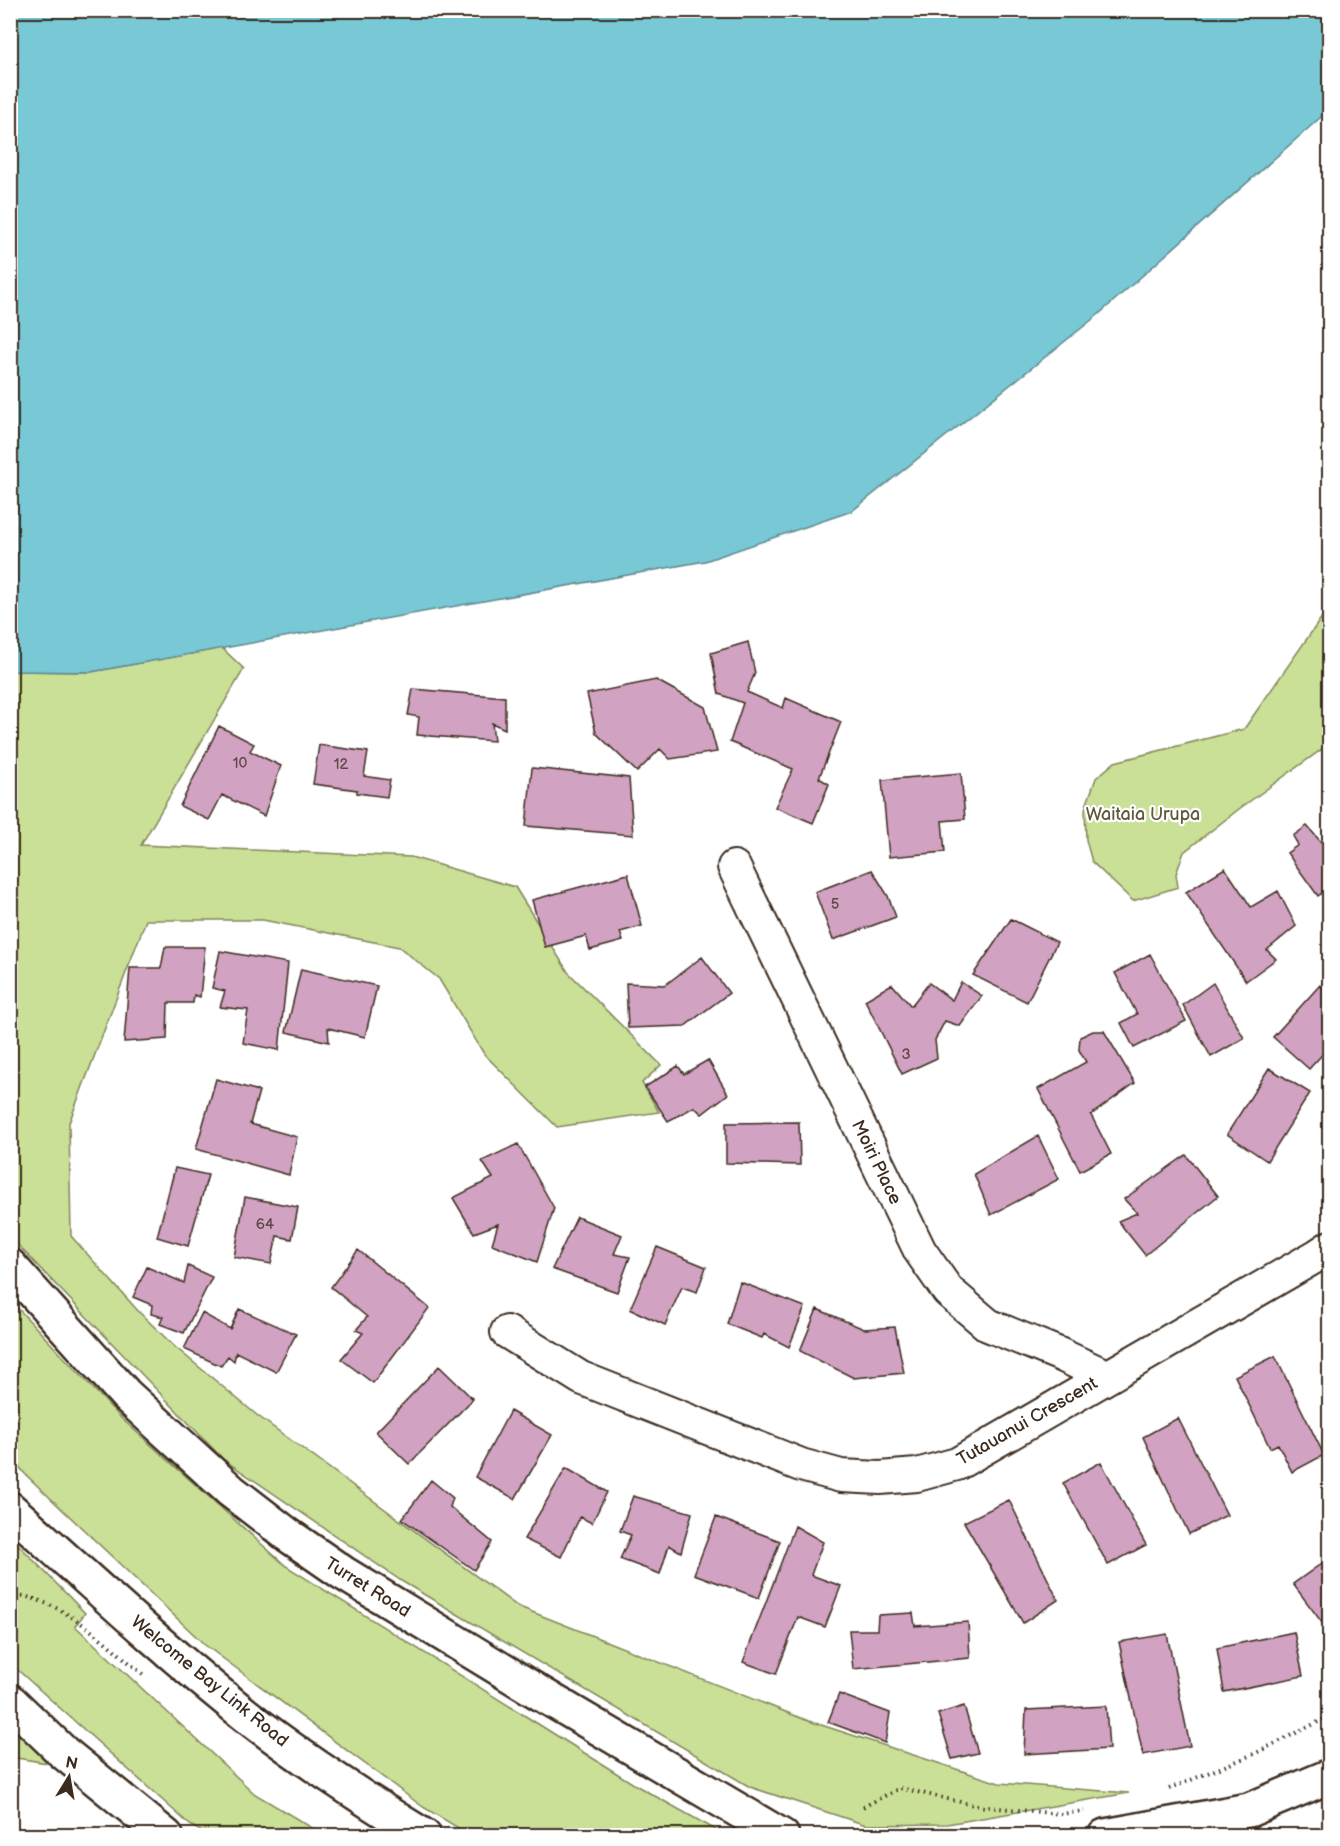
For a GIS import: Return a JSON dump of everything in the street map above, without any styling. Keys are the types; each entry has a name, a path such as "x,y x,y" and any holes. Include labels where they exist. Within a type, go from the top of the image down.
{"main road":[{"name":"Turret Road","path":"10,1266 126,1395 231,1491 288,1535 344,1573 543,1695 782,1836"},
{"name":"Welcome Bay Link Road","path":"10,1509 170,1653 248,1717 424,1836"},
{"path":"10,1701 63,1752 166,1836"},
{"path":"1100,1822 1249,1810 1329,1776"},
{"path":"1225,1836 1249,1810"}],"street":[{"name":"Moiri Place","path":"734,867 920,1251 948,1291 988,1325 1106,1376"},
{"name":"Tutauanui Crescent","path":"507,1332 581,1378 801,1465 841,1476 880,1478 917,1475 957,1464 1329,1247"}],"path":[{"path":"1161,1793 1254,1754 1329,1716"},
{"path":"863,1807 900,1788 978,1806 1060,1814 1100,1822"}],"green space":[{"name":"Waitaia Urupa","path":"1329,607 1329,744 1184,852 1176,874 1178,887 1133,901 1092,862 1086,840 1085,809 1096,778 1115,762 1244,729"},
{"path":"222,648 244,669 141,845 411,857 515,887 568,972 661,1065 642,1083 659,1112 557,1127 484,1054 439,979 399,947 263,920 146,920 69,1123 71,1236 140,1313 175,1347 258,1416 517,1606 806,1720 999,1783 1129,1793 947,1824 866,1825 750,1787 403,1582 223,1459 11,1238 11,671 91,672"},
{"path":"10,1300 121,1418 286,1566 637,1786 725,1835 470,1835 423,1807 205,1645 25,1474 11,1456"},
{"path":"11,1537 85,1613 75,1626 255,1794 324,1835 207,1835 190,1825 11,1664"},
{"path":"10,1718 60,1765 11,1757"}],"water":[{"path":"11,10 1329,11 1329,110 1098,315 852,511 705,561 91,672 11,671"}],"building":[{"path":"748,642 755,673 747,692 783,708 786,698 841,722 819,778 829,784 813,823 775,807 793,769 730,742 743,703 719,694 711,653"},
{"path":"656,680 705,707 717,752 670,759 660,749 637,772 596,733 587,694"},
{"path":"413,689 505,697 505,729 492,723 494,741 417,735 419,717 408,715"},
{"path":"219,726 254,744 250,751 281,766 264,816 222,795 209,820 180,806"},
{"path":"319,745 368,752 364,776 390,780 387,797 313,784"},
{"path":"532,768 629,778 633,835 526,826"},
{"path":"961,773 965,819 942,821 945,852 889,857 882,780"},
{"path":"1307,826 1321,842 1330,835 1330,887 1318,896 1287,853 1298,845 1293,836"},
{"path":"1225,868 1251,907 1278,891 1296,926 1267,950 1276,959 1246,981 1186,892"},
{"path":"872,870 888,896 896,917 833,940 815,892"},
{"path":"628,874 642,926 620,932 623,941 590,950 586,936 545,947 532,900"},
{"path":"1011,919 1057,942 1027,1002 973,975"},
{"path":"165,947 205,947 200,997 194,995 193,1003 168,1003 167,1039 124,1042 130,968 161,968"},
{"path":"220,951 288,963 279,1050 243,1043 248,1010 220,1007 225,991 212,988"},
{"path":"1150,954 1186,1021 1134,1048 1121,1023 1137,1014 1115,973"},
{"path":"702,957 729,993 685,1026 628,1028 626,983 665,985"},
{"path":"301,969 377,986 365,1037 328,1028 329,1042 286,1032"},
{"path":"961,982 982,996 960,1026 945,1021 935,1040 937,1058 902,1074 865,1000 892,984 911,1006 929,983 952,1000"},
{"path":"1213,983 1244,1038 1211,1057 1183,1005"},
{"path":"1320,985 1330,994 1330,1046 1309,1069 1273,1037"},
{"path":"1093,1031 1104,1031 1135,1083 1091,1115 1111,1154 1080,1171 1038,1089 1086,1062 1079,1050 1080,1037"},
{"path":"708,1060 728,1094 702,1114 694,1107 668,1121 645,1087 678,1066 684,1074"},
{"path":"1269,1068 1310,1093 1267,1161 1227,1134"},
{"path":"216,1079 259,1091 250,1124 297,1137 289,1175 196,1149"},
{"path":"799,1122 800,1165 726,1163 726,1123"},
{"path":"1038,1136 1059,1179 991,1215 974,1174"},
{"path":"518,1144 554,1208 537,1262 492,1244 498,1224 474,1233 453,1198 493,1178 482,1161"},
{"path":"1186,1155 1218,1196 1145,1255 1118,1221 1137,1213 1124,1199"},
{"path":"175,1168 208,1175 188,1246 157,1237"},
{"path":"245,1197 298,1207 292,1239 277,1236 271,1264 234,1257"},
{"path":"577,1217 622,1235 614,1254 630,1257 617,1292 552,1269"},
{"path":"657,1247 706,1267 697,1292 682,1287 665,1325 630,1309"},
{"path":"358,1250 429,1308 373,1383 341,1359 363,1333 356,1330 367,1317 331,1287"},
{"path":"188,1266 212,1277 184,1333 160,1324 163,1317 151,1314 152,1305 133,1297 147,1267 184,1283"},
{"path":"740,1282 805,1307 789,1347 764,1334 762,1338 727,1324"},
{"path":"239,1309 296,1334 276,1372 236,1352 234,1361 228,1356 221,1366 184,1349 202,1313 230,1329"},
{"path":"817,1309 864,1329 895,1327 904,1373 854,1378 800,1351"},
{"path":"1275,1356 1324,1455 1292,1472 1278,1444 1270,1448 1235,1376"},
{"path":"439,1366 473,1399 409,1464 376,1432"},
{"path":"510,1411 552,1435 515,1499 475,1477"},
{"path":"1178,1418 1227,1515 1189,1534 1143,1437"},
{"path":"1101,1462 1146,1545 1108,1565 1063,1483"},
{"path":"566,1468 607,1492 592,1523 580,1517 561,1557 524,1539"},
{"path":"431,1480 453,1498 450,1507 492,1542 474,1570 402,1519"},
{"path":"633,1496 692,1513 681,1552 669,1545 660,1574 620,1559 631,1535 620,1531"},
{"path":"1009,1500 1058,1600 1023,1623 964,1522"},
{"path":"716,1517 780,1541 759,1598 694,1574"},
{"path":"795,1526 823,1542 811,1575 841,1586 825,1627 798,1617 776,1674 743,1662"},
{"path":"1325,1561 1330,1568 1330,1627 1323,1624 1293,1584"},
{"path":"913,1613 915,1626 968,1622 970,1658 853,1669 849,1630 877,1630 878,1615"},
{"path":"1294,1632 1303,1676 1224,1692 1217,1648"},
{"path":"1167,1634 1190,1746 1143,1755 1119,1642"},
{"path":"839,1694 890,1713 885,1743 828,1722"},
{"path":"964,1706 978,1753 952,1759 938,1714"},
{"path":"1106,1706 1109,1749 1024,1754 1026,1710"}]}
